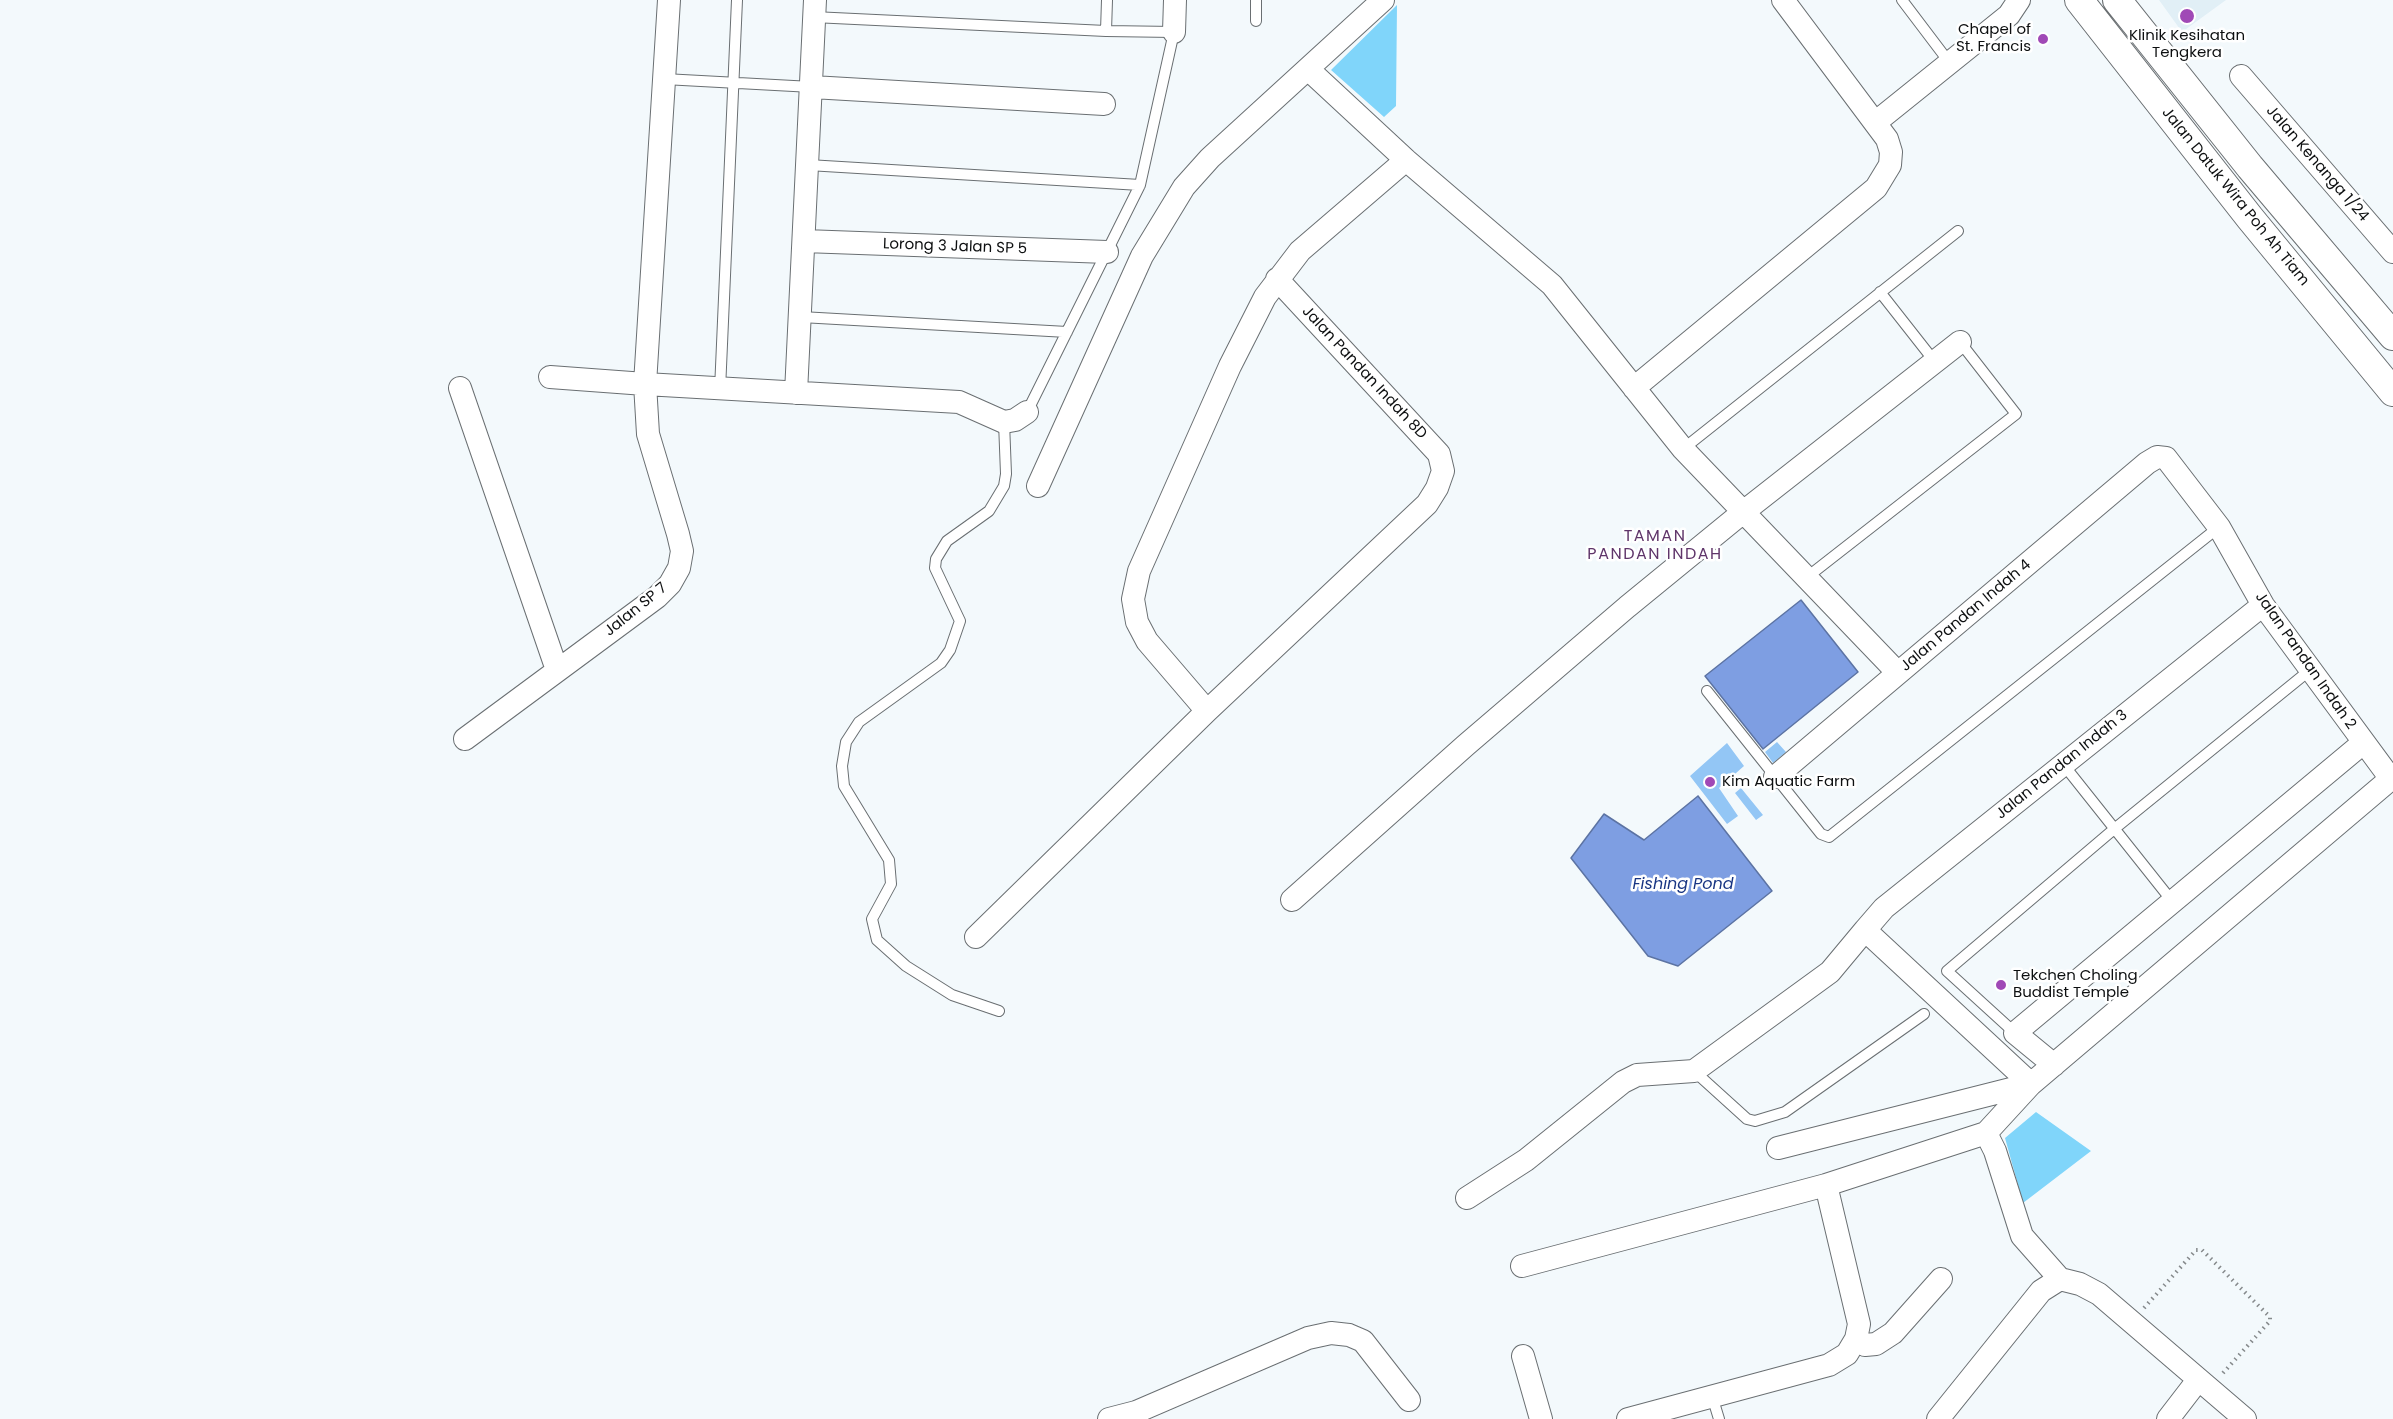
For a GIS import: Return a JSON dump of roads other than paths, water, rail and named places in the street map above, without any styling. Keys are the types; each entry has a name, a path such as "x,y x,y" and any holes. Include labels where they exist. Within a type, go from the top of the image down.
{"street":[{"name":"Jalan SP 7","path":"465,739 657,597 670,584 679,568 682,551 648,434 645,384 669,0"},
{"path":"1174,32 1175,0"},
{"path":"1038,486 1142,256 1162,219 1184,187 1210,158 1383,0"},
{"path":"1634,388 1876,188 1890,165 1891,152 1887,139 1876,122 1783,0"},
{"path":"1876,122 2009,15 2019,0"},
{"name":"Jalan Datuk Wira Poh Ah Tiam","path":"2080,0 2250,218 2390,387"},
{"name":"Jalan Datuk Wira Poh Ah Tiam","path":"2117,0 2250,167 2393,336"},
{"path":"796,393 814,8"},
{"path":"1309,70 1406,160 1552,285 1572,307 1683,449 1898,674"},
{"name":"Jalan Kenanga 1/24","path":"2241,76 2393,252"},
{"path":"812,87 1104,104"},
{"path":"976,938 1207,711 1147,641 1137,622 1133,599 1139,571 1226,377 1265,297 1300,251 1406,160"},
{"name":"Lorong 3 Jalan SP 5","path":"804,241 1107,252"},
{"name":"Jalan Pandan Indah 8D","path":"1207,711 1427,504 1437,488 1443,471 1439,454 1429,442 1277,279"},
{"path":"1292,900 1466,745 1742,513 1960,342"},
{"path":"550,377 720,390 960,402 1004,422 1015,420 1027,412"},
{"path":"460,388 557,670"},
{"name":"Jalan Pandan Indah 2","path":"2157,457 2166,458 2219,527 2263,605 2363,743 2392,778"},
{"name":"Jalan Pandan Indah 4","path":"1775,777 2137,470 2157,457"},
{"name":"Jalan Pandan Indah 3","path":"1694,1071 1830,972 1884,908 2263,605"},
{"path":"2054,1065 2015,1033 2363,743"},
{"path":"1522,1266 1826,1185 1986,1132 2031,1084 2392,778"},
{"path":"1865,930 2031,1084"},
{"path":"1467,1198 1526,1160 1623,1082 1637,1075 1694,1071"},
{"path":"1778,1149 2031,1084"},
{"path":"1986,1132 1995,1151 2022,1236 2060,1279 2080,1284 2099,1294 2245,1419"},
{"path":"1628,1419 1829,1365 1847,1354 1856,1340 1858,1324 1826,1185"},
{"path":"1856,1340 1865,1345 1876,1344 1893,1333 1941,1279"},
{"path":"1938,1419 2041,1291 2060,1279"},
{"path":"1109,1419 1135,1416 1308,1338 1331,1333 1349,1335 1363,1341 1409,1400"},
{"path":"1523,1356 1541,1419"},
{"path":"2168,1419 2203,1384"}],"lane":[{"path":"720,390 737,0"},
{"path":"1106,31 1107,0"},
{"path":"1256,0 1256,21"},
{"path":"1902,0 1949,62"},
{"path":"814,8 1106,31 1174,32 1140,185 1027,412"},
{"path":"664,79 812,87"},
{"path":"808,165 1140,185"},
{"path":"1683,449 1958,231"},
{"path":"1880,292 1935,362"},
{"path":"801,317 1067,332"},
{"path":"1806,578 2016,414 1960,342"},
{"path":"999,1011 952,996 906,966 877,940 872,919 891,884 889,860 844,786 842,766 846,742 859,722 941,663 958,633 960,621 935,568 936,560 947,541 989,511 1004,486 1006,474 1004,422"},
{"path":"1707,691 1821,834 1829,837 2219,527"},
{"path":"2015,1033 1947,971 2113,830 2310,670"},
{"path":"2063,764 2113,830 2172,901"},
{"path":"1694,1071 1747,1119 1755,1121 1785,1112 1924,1014"},
{"path":"1712,1396 1719,1419"}],"water":[{"path":"1801,600 1858,672 1763,749 1705,676"},
{"name":"Fishing Pond","path":"1698,796 1772,891 1678,966 1648,956 1571,858 1604,814 1644,840"}],"place":[{"name":"Klinik Kesihatan Tengkera","path":"2187,16"},
{"name":"Chapel of St. Francis","path":"2043,39"},
{"name":"Kim Aquatic Farm","path":"1710,782"},
{"name":"Tekchen Choling Buddist Temple","path":"2001,985"}],"district":[{"name":"TAMAN PANDAN INDAH","path":"1655,546"}]}
